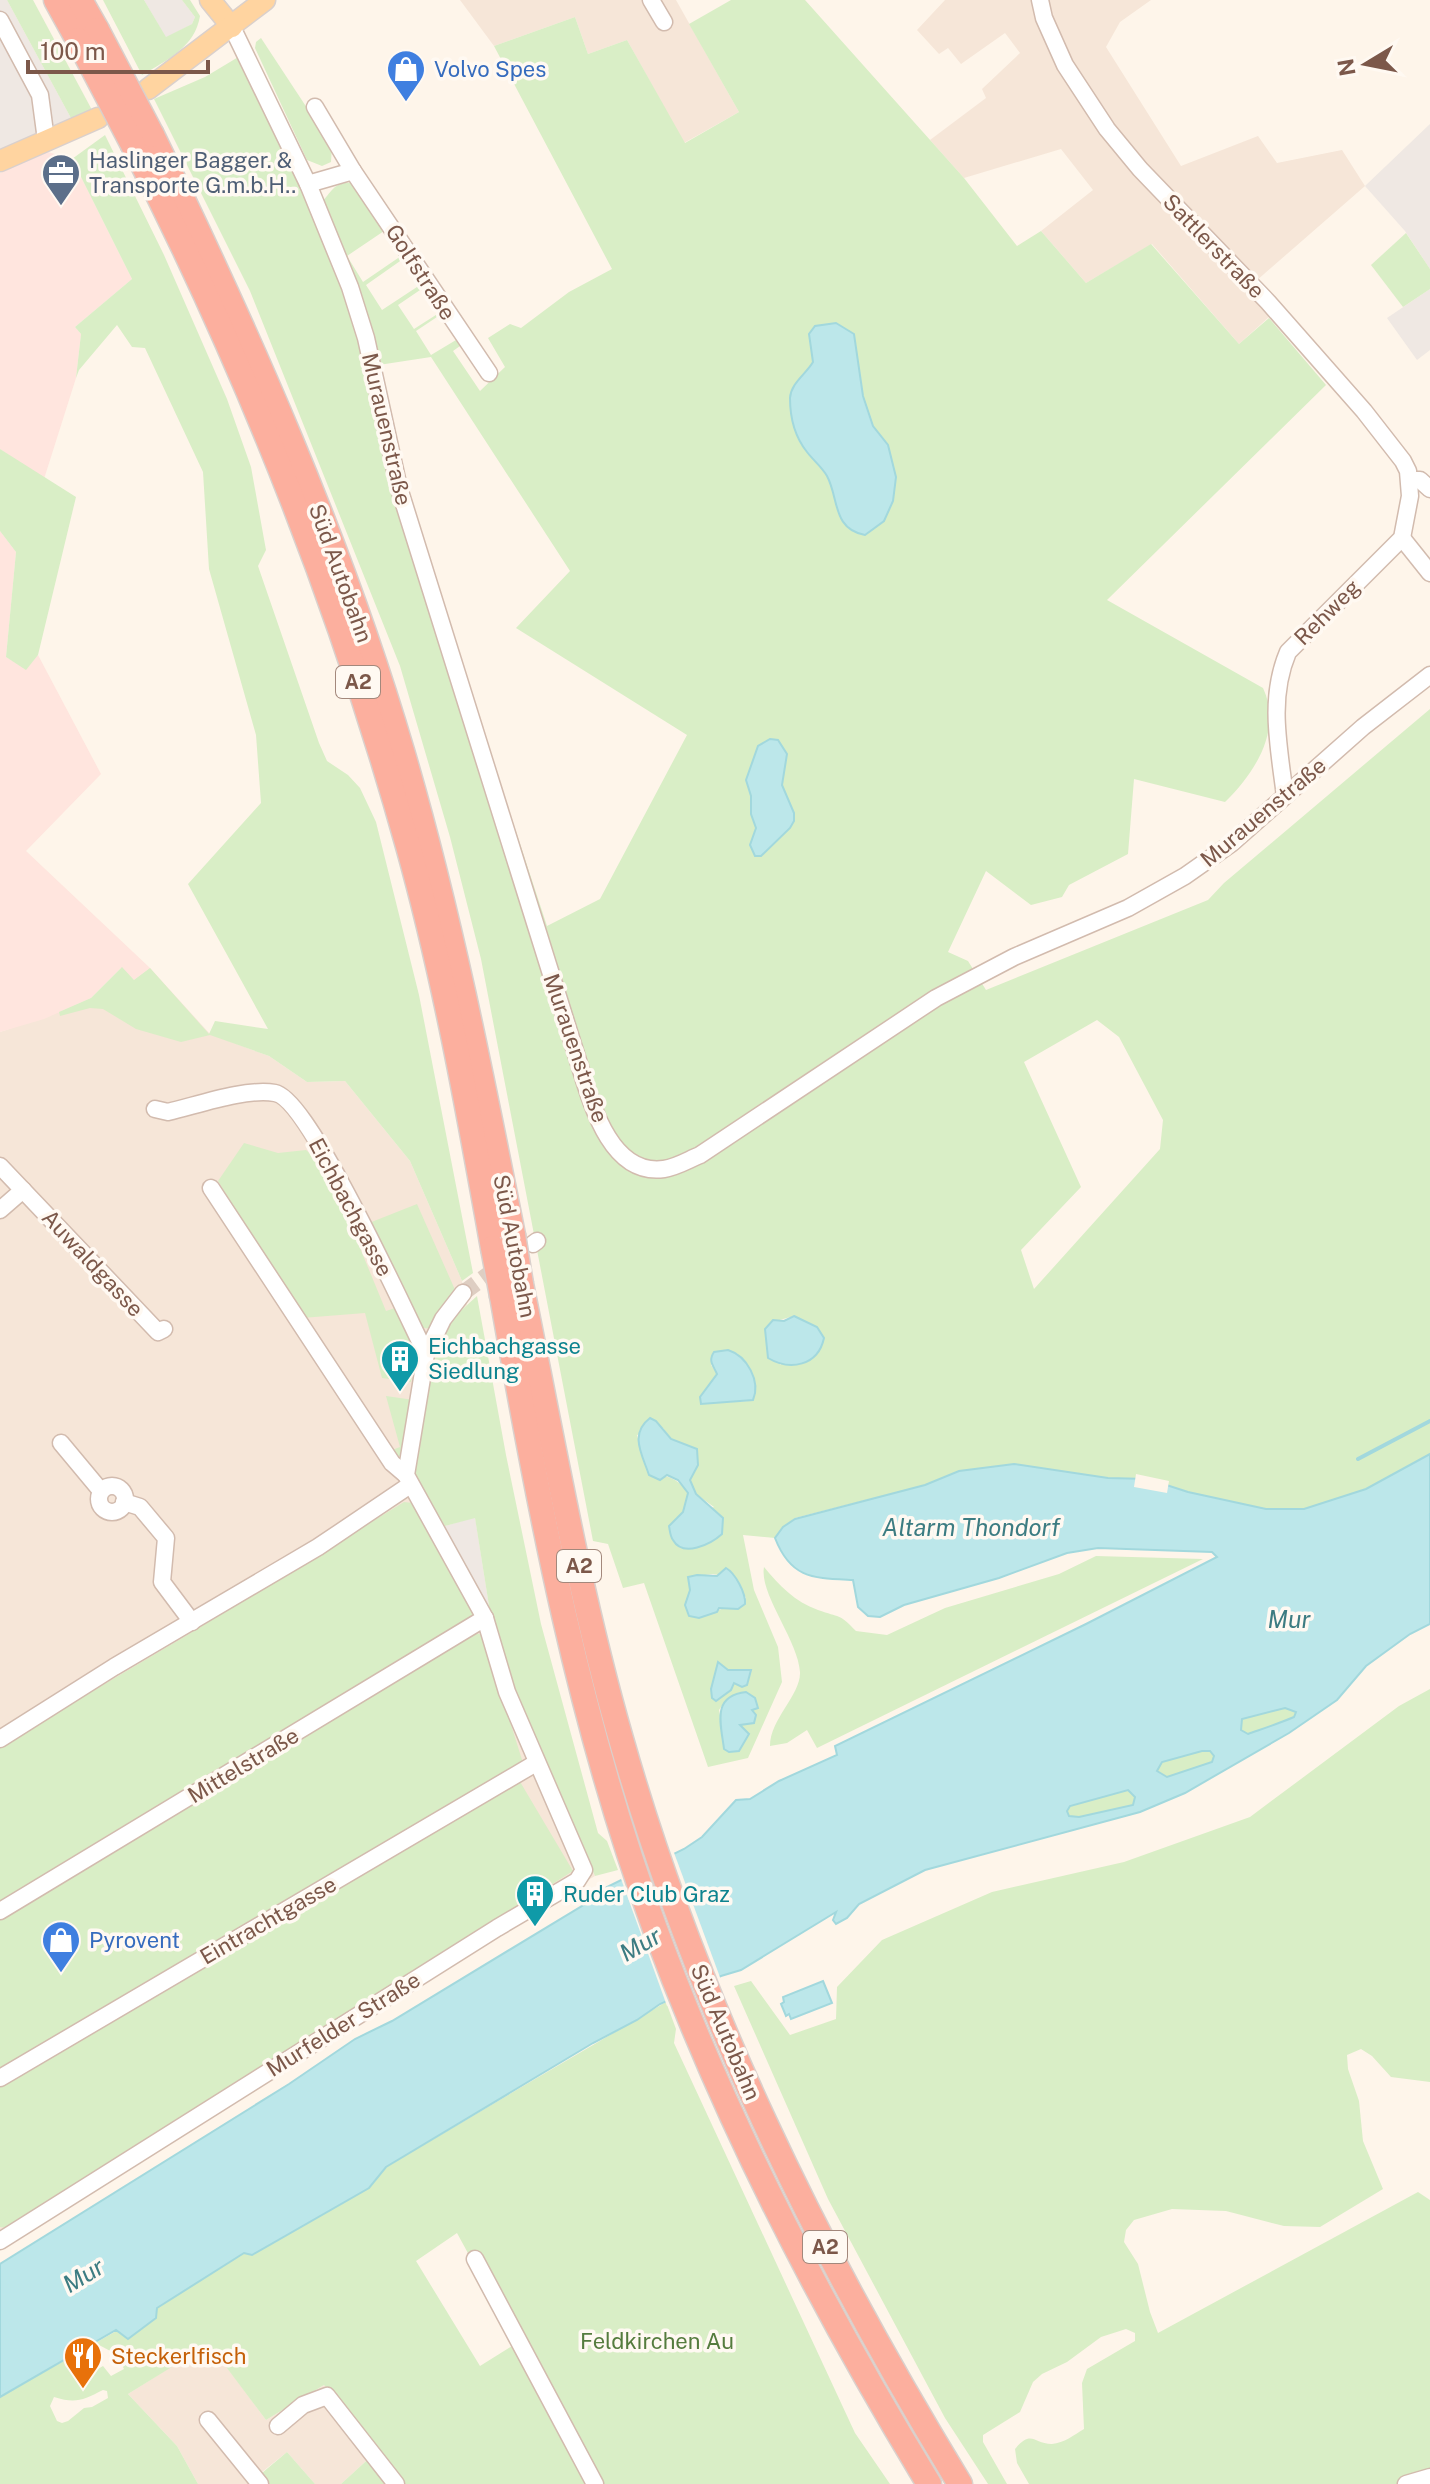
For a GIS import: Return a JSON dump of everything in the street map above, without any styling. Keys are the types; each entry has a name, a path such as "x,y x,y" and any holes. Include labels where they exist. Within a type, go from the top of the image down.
{"highway":[{"name":"Süd Autobahn","path":"56,0 87,35 142,140 180,237 254,401 352,663 409,849 469,1116 519,1242 512,1290 525,1429 574,1657 630,1855 686,2011 756,2169 809,2273 929,2484"},
{"name":"Süd Autobahn","path":"80,0 87,35"},
{"name":"Süd Autobahn","path":"512,1290 621,1738 653,1843 710,1999 781,2160 854,2303 960,2484"}],"main road":[{"path":"210,0 232,27"},
{"path":"148,89 265,0"},
{"path":"0,161 98,118"}],"street":[{"path":"651,0 664,22"},
{"name":"Sattlerstraße","path":"1040,0 1044,18 1065,65 1107,129 1140,169 1268,302 1354,400 1403,461 1410,479"},
{"path":"0,20 40,95 46,140"},
{"name":"Murauenstraße","path":"232,27 308,184 350,287 366,338 399,488 576,1054 608,1141 635,1164 660,1170 700,1155 936,998 1014,957 1128,908 1185,876 1232,843 1363,727 1430,675"},
{"name":"Golfstraße","path":"315,107 353,171 489,373"},
{"path":"308,184 353,171"},
{"path":"1430,489 1420,480 1410,479 1409,511 1402,538 1430,573"},
{"name":"Rehweg","path":"1285,796 1275,715 1276,688 1288,652 1402,538"},
{"name":"Eichbachgasse","path":"155,1109 168,1112 252,1093 277,1093 289,1101 322,1147 426,1354"},
{"name":"Auwaldgasse","path":"0,1166 158,1332 164,1329"},
{"path":"211,1188 392,1463 408,1480 485,1618 507,1692 536,1763"},
{"name":"Auwaldgasse","path":"0,1210 23,1190"},
{"path":"0,1739 318,1547 408,1480 426,1354 443,1319 463,1293"},
{"path":"61,1443 101,1491 99,1504 105,1510 114,1512 124,1502 140,1507 166,1538 162,1582 192,1622"},
{"name":"Mittelstraße","path":"0,1911 485,1618"},
{"name":"Eintrachtgasse","path":"0,2078 536,1763"},
{"name":"Murfelder Straße","path":"0,2241 581,1878 584,1870 536,1763"},
{"path":"475,2259 595,2484"},
{"path":"278,2426 303,2405 327,2396 396,2484"},
{"path":"208,2420 260,2484"},
{"path":"1406,2484 1430,2477"}],"shaded area":[{"path":"0,0 7,0 72,120 0,152"},
{"path":"144,0 182,0 195,17 192,24 166,38"},
{"path":"460,0 676,0 739,112 684,143 627,40 588,54 575,17 494,46"},
{"path":"945,0 1151,0 1120,22 1106,47 1181,166 1258,136 1277,163 1342,150 1365,186 1256,281 1280,307 1239,344 1152,244 1086,283 1041,231 1093,190 1061,149 964,178 930,140 986,98 982,89 1020,53 1005,33 961,64 948,48 939,54 917,30"},
{"path":"1430,124 1430,269 1405,231 1365,186"},
{"path":"48,152 72,159 132,279 75,327 81,334 76,378 44,479 0,449 0,173"},
{"path":"1430,289 1430,350 1417,360 1387,318"},
{"path":"0,531 16,552 6,657 26,669 38,655 101,774 26,851 150,968 134,980 121,968 91,998 44,1019 0,1032"},
{"path":"150,968 210,1034 269,1056 307,1082 345,1081 410,1161 462,1281 467,1305 445,1325 420,1486 445,1526 444,1531 595,1876 0,2232 0,1032 59,1012 134,980"},
{"path":"475,1517 490,1612 444,1531 445,1526"},
{"path":"209,2343 266,2420 324,2385 377,2451 341,2484 315,2484 287,2452 262,2472 269,2484 198,2484 177,2446 128,2394"}],"green space":[{"path":"7,0 33,0 92,110 72,120"},
{"path":"103,0 144,0 166,37 192,24 195,17 182,0 190,0 200,16 186,44 142,75"},
{"path":"731,0 805,0 964,178 1017,246 1041,231 1086,283 1151,244 1239,344 1269,318 1326,385 1107,600 1263,688 1270,720 1255,765 1225,802 1134,779 1128,854 1069,885 1062,897 1031,905 986,871 948,952 968,961 986,990 1208,900 1224,883 1430,709 1430,1454 1366,1489 1304,1509 1266,1509 1187,1492 1148,1479 1108,1478 1014,1464 959,1471 925,1485 795,1518 775,1538 743,1535 754,1590 778,1647 782,1682 748,1758 708,1767 644,1583 623,1588 608,1544 593,1541 481,959 450,837 400,666 250,291 154,99 205,77 245,53 318,206 339,185 361,183 467,341 453,351 480,391 505,367 488,338 510,324 521,328 569,292 612,269 494,46 575,17 588,54 627,40 685,143 739,112 689,24","holes":["384,231 401,256 363,282 347,256","403,259 420,285 382,310 366,285","423,288 439,313 414,329 398,305","440,315 456,340 431,355 416,331","431,357 570,571 516,628 687,735 600,899 547,926 387,439 372,366","1097,1020 1119,1037 1163,1120 1160,1149 1034,1289 1021,1250 1081,1187 1024,1062","794,1316 817,1327 780,1365 776,1321","728,1350 738,1354 749,1401 701,1404 706,1388 715,1381 717,1374 711,1365","663,1428 671,1439 697,1449 698,1465 690,1480 696,1494 714,1507 669,1526 683,1513 688,1493 672,1478 649,1475 637,1435","713,1574 736,1578 746,1598 697,1616 690,1616 685,1605 690,1590 688,1577","746,1692 751,1710 739,1725 749,1734 722,1727 719,1710 734,1696"]},
{"path":"261,38 332,146 331,162 322,166 307,160 255,48"},
{"path":"105,135 164,255 227,399 251,467 266,550 258,566 319,743 327,761 348,775 360,788 376,822 419,995 473,1273 462,1281 410,1161 345,1081 307,1082 269,1056 210,1035 181,1042 136,1029 103,1009 90,1008 60,1016 59,1012 91,998 122,967 134,980 150,968 209,1034 215,1021 268,1029 188,884 261,803 256,735 209,569 203,472 145,348 132,347 117,325 79,370 76,378 81,334 75,327 132,279 72,159"},
{"path":"1406,233 1430,269 1430,289 1403,307 1371,265"},
{"path":"0,449 76,497 38,655 26,670 6,657 16,552 0,531"},
{"path":"244,1143 278,1153 306,1150 327,1168 386,1311 398,1307 406,1326 413,1352 411,1382 382,1378 365,1313 302,1318 218,1181"},
{"path":"417,1204 456,1292 432,1328 422,1327 414,1320 369,1223"},
{"path":"477,1296 541,1624 598,1833 607,1841 618,1870 595,1876 510,1686 490,1612 475,1518 445,1526 420,1486 413,1468 434,1349 445,1325"},
{"path":"386,1396 414,1400 403,1456 392,1450 400,1447"},
{"path":"404,1502 413,1503 477,1618 0,1906 0,1746"},
{"path":"1096,1556 1203,1559 817,1748 807,1730 787,1743 770,1746 775,1726 796,1689 800,1672 793,1646 767,1590 764,1567 802,1602 835,1615 856,1631 887,1635 945,1608 1059,1574"},
{"path":"475,1633 483,1635 523,1763 262,1919 248,1922 247,1928 0,2074 0,1919"},
{"path":"1430,1689 1430,2082 1391,2077 1361,2049 1347,2055 1348,2069 1359,2101 1363,2141 1383,2189 1320,2227 1284,2226 1226,2211 1172,2209 1134,2220 1126,2230 1124,2242 1138,2264 1158,2333 1418,2192 1430,2200 1430,2484 1029,2484 1017,2463 1015,2449 1025,2440 1052,2444 1084,2429 1082,2383 1087,2369 1135,2341 1135,2333 1126,2329 1101,2337 1067,2362 1042,2374 1033,2382 1020,2412 983,2435 983,2442 1007,2484 988,2484 945,2418 828,2199 734,1986 751,1981 790,2035 836,2019 837,1987 882,1940 992,1892 1124,1862 1250,1817 1399,1706"},
{"path":"1285,1708 1296,1711 1294,1717 1247,1734 1241,1730 1242,1719"},
{"path":"1210,1751 1214,1757 1212,1762 1166,1777 1157,1771 1162,1762"},
{"path":"519,1780 573,1871 78,2184 7,2228 0,2227 0,2086 385,1862"},
{"path":"1128,1790 1135,1797 1133,1805 1079,1817 1069,1816 1067,1811 1070,1806"},
{"name":"Feldkirchen Au","path":"666,2002 676,2029 674,2043 855,2433 890,2484 341,2484 377,2451 324,2385 266,2420 209,2344 128,2394 177,2446 198,2484 0,2484 0,2397 157,2308 244,2253 252,2255 368,2188 386,2167","holes":["457,2233 517,2343 480,2366 416,2261","99,2345 116,2354 124,2369 111,2376 103,2366 86,2376 81,2370 85,2363 94,2360 85,2353","107,2391 108,2398 84,2408 68,2421 57,2421 50,2406 54,2397 85,2398"]},
{"path":"287,2452 315,2484 269,2484 262,2473"}],"water":[{"path":"836,323 854,334 863,396 873,426 888,445 896,477 893,501 884,521 865,535 854,532 842,519 827,476 799,440 791,412 793,388 813,362 809,334 815,326"},
{"path":"770,739 778,740 787,754 782,785 794,813 794,821 761,856 755,856 750,845 756,828 746,780 758,746"},
{"path":"794,1316 817,1327 824,1338 821,1347 809,1360 794,1365 768,1358 765,1329 773,1320 784,1321"},
{"path":"728,1350 741,1358 751,1370 755,1385 753,1400 701,1404 700,1397 717,1374 712,1355"},
{"path":"650,1418 671,1439 697,1449 698,1465 690,1480 696,1494 723,1518 722,1534 697,1548 683,1548 671,1537 669,1526 683,1512 688,1493 678,1480 667,1475 660,1480 649,1475 639,1438 640,1431"},
{"name":"Mur","path":"1430,1454 1430,1624 1410,1634 1366,1666 1337,1700 1289,1733 1185,1793 1140,1812 925,1870 859,1904 847,1918 836,1924 833,1920 836,1912 741,1970 660,2004 386,2167 369,2188 252,2255 244,2253 157,2308 156,2318 128,2339 116,2330 0,2397 0,2264 289,2084 355,2039 392,2021 595,1898 593,1894 684,1849 702,1837 736,1800 750,1799 779,1781 837,1755 835,1746 1217,1557 1212,1552 1098,1548 1067,1553 999,1578 904,1605 880,1617 868,1616 858,1607 853,1580 815,1577 788,1562 775,1538 783,1527 795,1519 925,1485 959,1471 1014,1464 1108,1478 1148,1479 1188,1492 1266,1509 1304,1509 1366,1489","holes":["1285,1708 1296,1712 1294,1717 1248,1734 1241,1730 1242,1719","1202,1751 1210,1751 1214,1756 1212,1762 1167,1777 1157,1771 1162,1762","1128,1790 1135,1797 1133,1805 1079,1817 1069,1816 1067,1811 1070,1806"]},
{"path":"726,1568 739,1584 745,1604 738,1609 719,1608 717,1612 699,1618 689,1616 685,1605 690,1590 688,1577 717,1576"},
{"path":"718,1662 728,1670 751,1670 747,1685 742,1687 734,1683 731,1690 716,1701 712,1698 711,1689"},
{"path":"746,1692 755,1698 758,1708 752,1710 756,1715 754,1723 740,1725 749,1734 739,1751 729,1752 724,1749 720,1721 723,1705 727,1699"},
{"path":"823,1981 832,2003 791,2019 789,2014 786,2016 781,2004 783,1997"}],"pier":[{"path":"1136,1474 1169,1481 1167,1493 1134,1487"},
{"path":"673,1850 721,1980 667,2006 620,1876"}],"waterway":[{"path":"1358,1459 1430,1421"}],"tunnel":[{"path":"463,1293 501,1265"}],"place":[{"name":"Volvo Spes","path":"406,103"},
{"name":"Haslinger Bagger. & Transporte G.m.b.H..","path":"61,207"},
{"name":"Eichbachgasse Siedlung","path":"400,1393"},
{"name":"Ruder Club Graz","path":"535,1928"},
{"name":"Pyrovent","path":"61,1974"},
{"name":"Steckerlfisch","path":"83,2390"}],"water label":[{"name":"Altarm Thondorf","path":"971,1527"}]}
